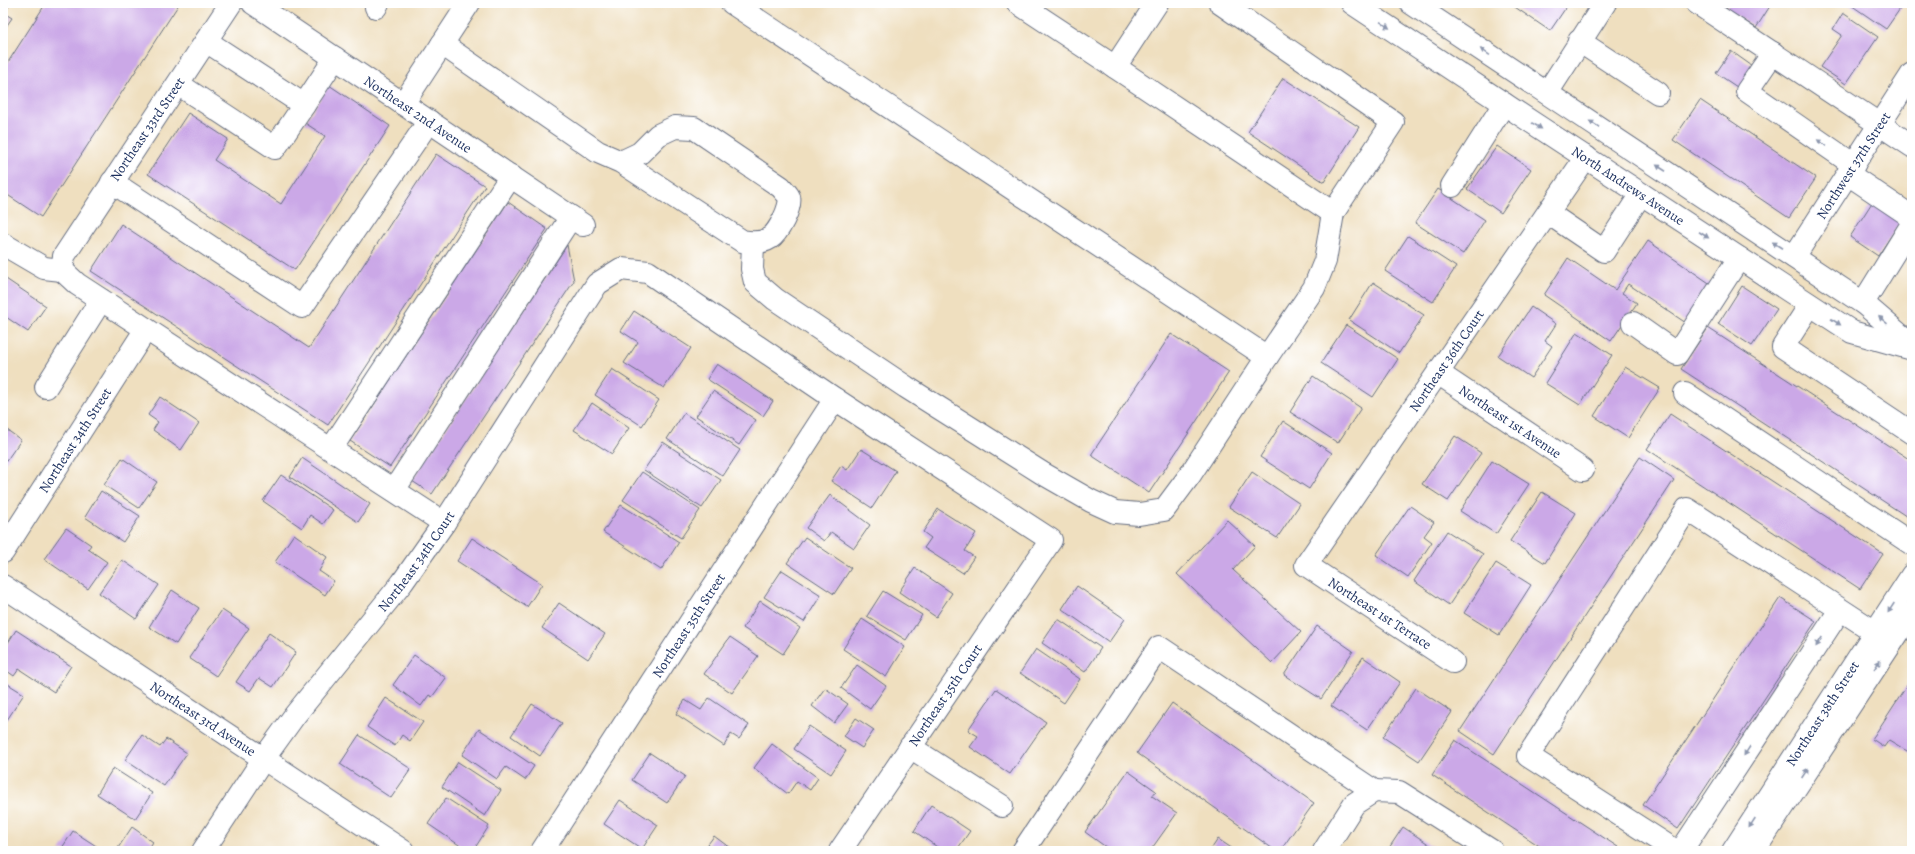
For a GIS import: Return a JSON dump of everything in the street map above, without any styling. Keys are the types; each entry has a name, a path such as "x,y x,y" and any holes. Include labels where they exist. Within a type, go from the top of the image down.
{"street":[{"name":"Northeast 33rd Street","path":"63,263 112,182 231,3"},
{"name":"Northeast 2nd Avenue","path":"253,3 577,221 394,490"},
{"path":"403,104 469,3"},
{"path":"732,3 1267,357"},
{"path":"1018,3 1333,213"},
{"path":"1115,67 1157,3"},
{"path":"754,243 752,269 755,282 775,299 940,409 1042,473 1091,501 1114,512 1139,514 1164,510 1190,475 1314,288 1325,261 1333,213 1393,122 1220,3"},
{"name":"North Andrews Avenue","path":"1352,3 1852,332 1912,347"},
{"name":"North Andrews Avenue","path":"1411,3 1863,303 1912,347"},
{"path":"1452,186 1504,104 1524,105 1534,103 1547,93 1579,41 1605,3"},
{"path":"1697,3 1912,146"},
{"path":"206,41 304,105"},
{"path":"1579,41 1658,93"},
{"path":"442,44 598,152 621,162 742,241 754,243 770,238 779,228 786,215 789,197 775,183 694,128 675,127 658,135 640,153 621,162"},
{"path":"1773,54 1747,90 1912,217"},
{"path":"178,84 274,148 335,58"},
{"name":"Northwest 37th Street","path":"1794,256 1912,74"},
{"path":"112,182 302,306 428,121"},
{"path":"1586,156 1600,150 1612,148 1638,153"},
{"name":"Northeast 36th Court","path":"1306,565 1586,156"},
{"path":"331,450 511,176"},
{"path":"1548,213 1604,251 1641,194"},
{"path":"1863,303 1912,224"},
{"path":"3,244 44,268 63,263 77,284 444,523"},
{"path":"1633,323 1677,354 1739,258"},
{"name":"Northeast 34th Court","path":"203,851 264,758 295,715 402,583 444,523 597,284 621,269 648,272 835,399"},
{"path":"46,387 101,300"},
{"path":"1810,305 1783,347 1912,433"},
{"name":"Northeast 34th Street","path":"3,552 146,329"},
{"name":"Northeast 1st Avenue","path":"1438,373 1583,470"},
{"path":"1685,393 1912,544"},
{"name":"Northeast 35th Court","path":"835,399 1051,540 840,851"},
{"name":"Northeast 35th Street","path":"542,851 835,399"},
{"path":"1676,851 1528,756 1687,509 1875,632"},
{"name":"Northeast 1st Terrace","path":"1306,565 1453,662"},
{"name":"Northeast 38th Street","path":"1754,851 1776,801 1875,632 1912,575"},
{"name":"Northeast 3rd Avenue","path":"3,586 403,851"},
{"path":"1682,851 1840,610"},
{"name":"Northeast 38th Street","path":"1733,851 1776,801 1912,612"},
{"path":"1025,850 1159,647 1374,791 1399,792 1492,851"},
{"path":"910,747 1002,806"},
{"path":"1324,851 1354,804 1374,791"}],"building":[{"path":"3,3 11,3 4,13 12,18 3,31"},
{"path":"46,3 179,4 41,217 3,192 3,70"},
{"path":"1509,3 1569,3 1550,31"},
{"path":"1730,3 1772,3 1756,28 1726,9"},
{"path":"1848,3 1904,3 1886,29"},
{"path":"1843,13 1878,37 1846,84 1820,67 1842,35 1833,29"},
{"path":"1731,51 1755,68 1740,89 1716,73"},
{"path":"1283,78 1359,127 1324,182 1248,132"},
{"path":"329,85 390,126 295,270 148,174 188,113 228,139 214,160 281,204 325,136 305,123"},
{"path":"1700,100 1816,178 1789,218 1673,140"},
{"path":"1497,146 1531,169 1501,213 1467,189"},
{"path":"436,154 485,186 328,425 91,271 121,224 309,348"},
{"path":"1438,189 1485,220 1463,254 1415,223"},
{"path":"1873,201 1902,219 1878,256 1850,237"},
{"path":"508,202 547,229 390,467 350,441"},
{"path":"1408,236 1456,267 1433,302 1385,271"},
{"path":"1648,241 1715,287 1689,325 1628,284 1622,293 1637,303 1611,341 1544,295 1568,258 1615,290"},
{"path":"567,245 574,281 432,494 412,481"},
{"path":"3,277 46,306 28,332 6,317 3,322"},
{"path":"1373,282 1424,315 1399,353 1349,320"},
{"path":"1742,286 1777,309 1752,346 1718,324"},
{"path":"1531,307 1556,324 1545,341 1552,346 1531,378 1498,356"},
{"path":"634,311 691,348 664,388 624,363 638,342 621,331"},
{"path":"1346,325 1398,359 1373,397 1321,363"},
{"path":"1708,328 1912,461 1912,520 1681,369"},
{"path":"1577,332 1612,355 1580,405 1545,383"},
{"path":"1171,334 1229,372 1149,493 1091,455"},
{"path":"717,364 773,401 763,416 707,379"},
{"path":"1625,367 1660,388 1628,438 1594,416"},
{"path":"612,369 659,400 642,426 595,395"},
{"path":"1313,376 1361,408 1338,443 1290,412"},
{"path":"713,391 756,420 739,445 696,416"},
{"path":"160,397 199,423 181,450 153,430 158,422 148,415"},
{"path":"592,403 629,428 612,454 574,430"},
{"path":"684,413 740,450 723,476 667,439"},
{"path":"1670,414 1883,554 1860,589 1647,449"},
{"path":"1283,421 1332,453 1309,489 1260,457"},
{"path":"3,427 21,440 4,464 3,463"},
{"path":"1455,436 1481,453 1448,501 1422,484"},
{"path":"663,442 721,480 702,508 644,470"},
{"path":"861,449 896,471 872,508 831,481 841,466 847,470"},
{"path":"1640,457 1674,480 1494,754 1460,731"},
{"path":"122,458 157,482 139,508 104,485"},
{"path":"302,458 370,504 358,522 290,477"},
{"path":"1492,461 1529,484 1496,534 1460,511"},
{"path":"642,472 700,510 681,538 623,500"},
{"path":"1252,472 1300,504 1277,538 1229,507"},
{"path":"281,475 333,510 323,524 310,515 302,528 263,501"},
{"path":"101,491 140,516 123,542 85,517"},
{"path":"1542,492 1576,513 1545,563 1510,541"},
{"path":"830,495 870,525 854,548 831,532 824,541 806,528"},
{"path":"621,505 679,542 661,570 603,532"},
{"path":"1410,506 1434,522 1424,536 1432,542 1408,577 1376,555"},
{"path":"938,509 976,533 965,551 974,557 963,573 924,548 931,538 923,532"},
{"path":"1227,520 1255,546 1233,570 1301,632 1272,663 1177,574"},
{"path":"66,528 91,545 88,549 107,562 88,589 44,559"},
{"path":"1447,531 1483,554 1449,605 1414,581"},
{"path":"294,534 327,557 319,571 334,581 325,595 275,562"},
{"path":"805,537 851,568 834,594 787,563"},
{"path":"472,538 542,584 527,607 457,561"},
{"path":"122,560 159,585 136,619 99,593"},
{"path":"1496,563 1531,585 1499,635 1464,613"},
{"path":"915,568 952,593 936,617 899,592"},
{"path":"782,570 821,595 804,622 764,597"},
{"path":"1077,586 1125,619 1109,642 1062,609"},
{"path":"172,590 199,608 176,644 149,627"},
{"path":"883,591 922,615 906,640 867,616"},
{"path":"1780,598 1816,621 1678,829 1643,805"},
{"path":"760,601 800,628 783,654 743,628"},
{"path":"559,603 605,634 588,659 542,628"},
{"path":"222,610 249,628 216,676 189,658"},
{"path":"862,619 905,647 886,677 843,649"},
{"path":"1058,619 1101,648 1085,672 1042,643"},
{"path":"1317,626 1353,651 1321,699 1284,675"},
{"path":"16,630 71,666 54,692 19,669 14,676 3,668 3,651"},
{"path":"269,633 296,652 273,687 259,678 250,691 236,682"},
{"path":"730,637 758,656 732,693 704,674"},
{"path":"1036,649 1080,679 1064,703 1020,673"},
{"path":"414,655 446,678 432,697 429,695 421,706 393,685"},
{"path":"1363,657 1400,682 1367,730 1331,706"},
{"path":"857,665 886,686 870,709 841,688"},
{"path":"1912,678 1912,754 1889,740 1884,747 1872,739"},
{"path":"3,681 24,694 7,720 3,717"},
{"path":"825,688 848,704 834,723 812,706"},
{"path":"1416,688 1452,712 1419,761 1383,737"},
{"path":"996,689 1046,722 1010,774 970,747 978,736 968,730"},
{"path":"386,698 423,722 410,741 402,735 395,746 367,727"},
{"path":"709,698 749,725 739,739 731,734 724,746 676,714 685,700 701,710"},
{"path":"1172,703 1314,803 1280,851 1276,851 1137,753"},
{"path":"532,704 562,723 540,756 511,736"},
{"path":"856,718 874,730 862,748 844,736"},
{"path":"809,726 846,751 831,774 794,749"},
{"path":"479,729 534,766 525,780 506,767 497,779 462,755"},
{"path":"142,735 160,747 166,739 187,753 164,786 125,760"},
{"path":"359,735 411,769 391,798 340,764"},
{"path":"1455,740 1624,851 1547,851 1432,775"},
{"path":"772,744 818,778 810,790 797,781 788,794 754,768"},
{"path":"650,753 685,776 667,803 632,780"},
{"path":"458,762 501,790 485,816 442,787"},
{"path":"113,768 152,793 135,819 97,794"},
{"path":"1128,771 1156,791 1152,796 1177,813 1150,851 1109,851 1110,850 1085,832"},
{"path":"446,798 489,826 473,851 468,851 428,824"},
{"path":"620,800 658,825 642,849 604,824"},
{"path":"931,805 970,831 956,851 943,851 914,831"},
{"path":"132,827 153,842 147,851 116,851"},
{"path":"1403,827 1439,851 1387,851"},
{"path":"73,831 104,851 60,851"},
{"path":"714,836 734,851 703,851"},
{"path":"1218,839 1236,851 1210,851"}]}
